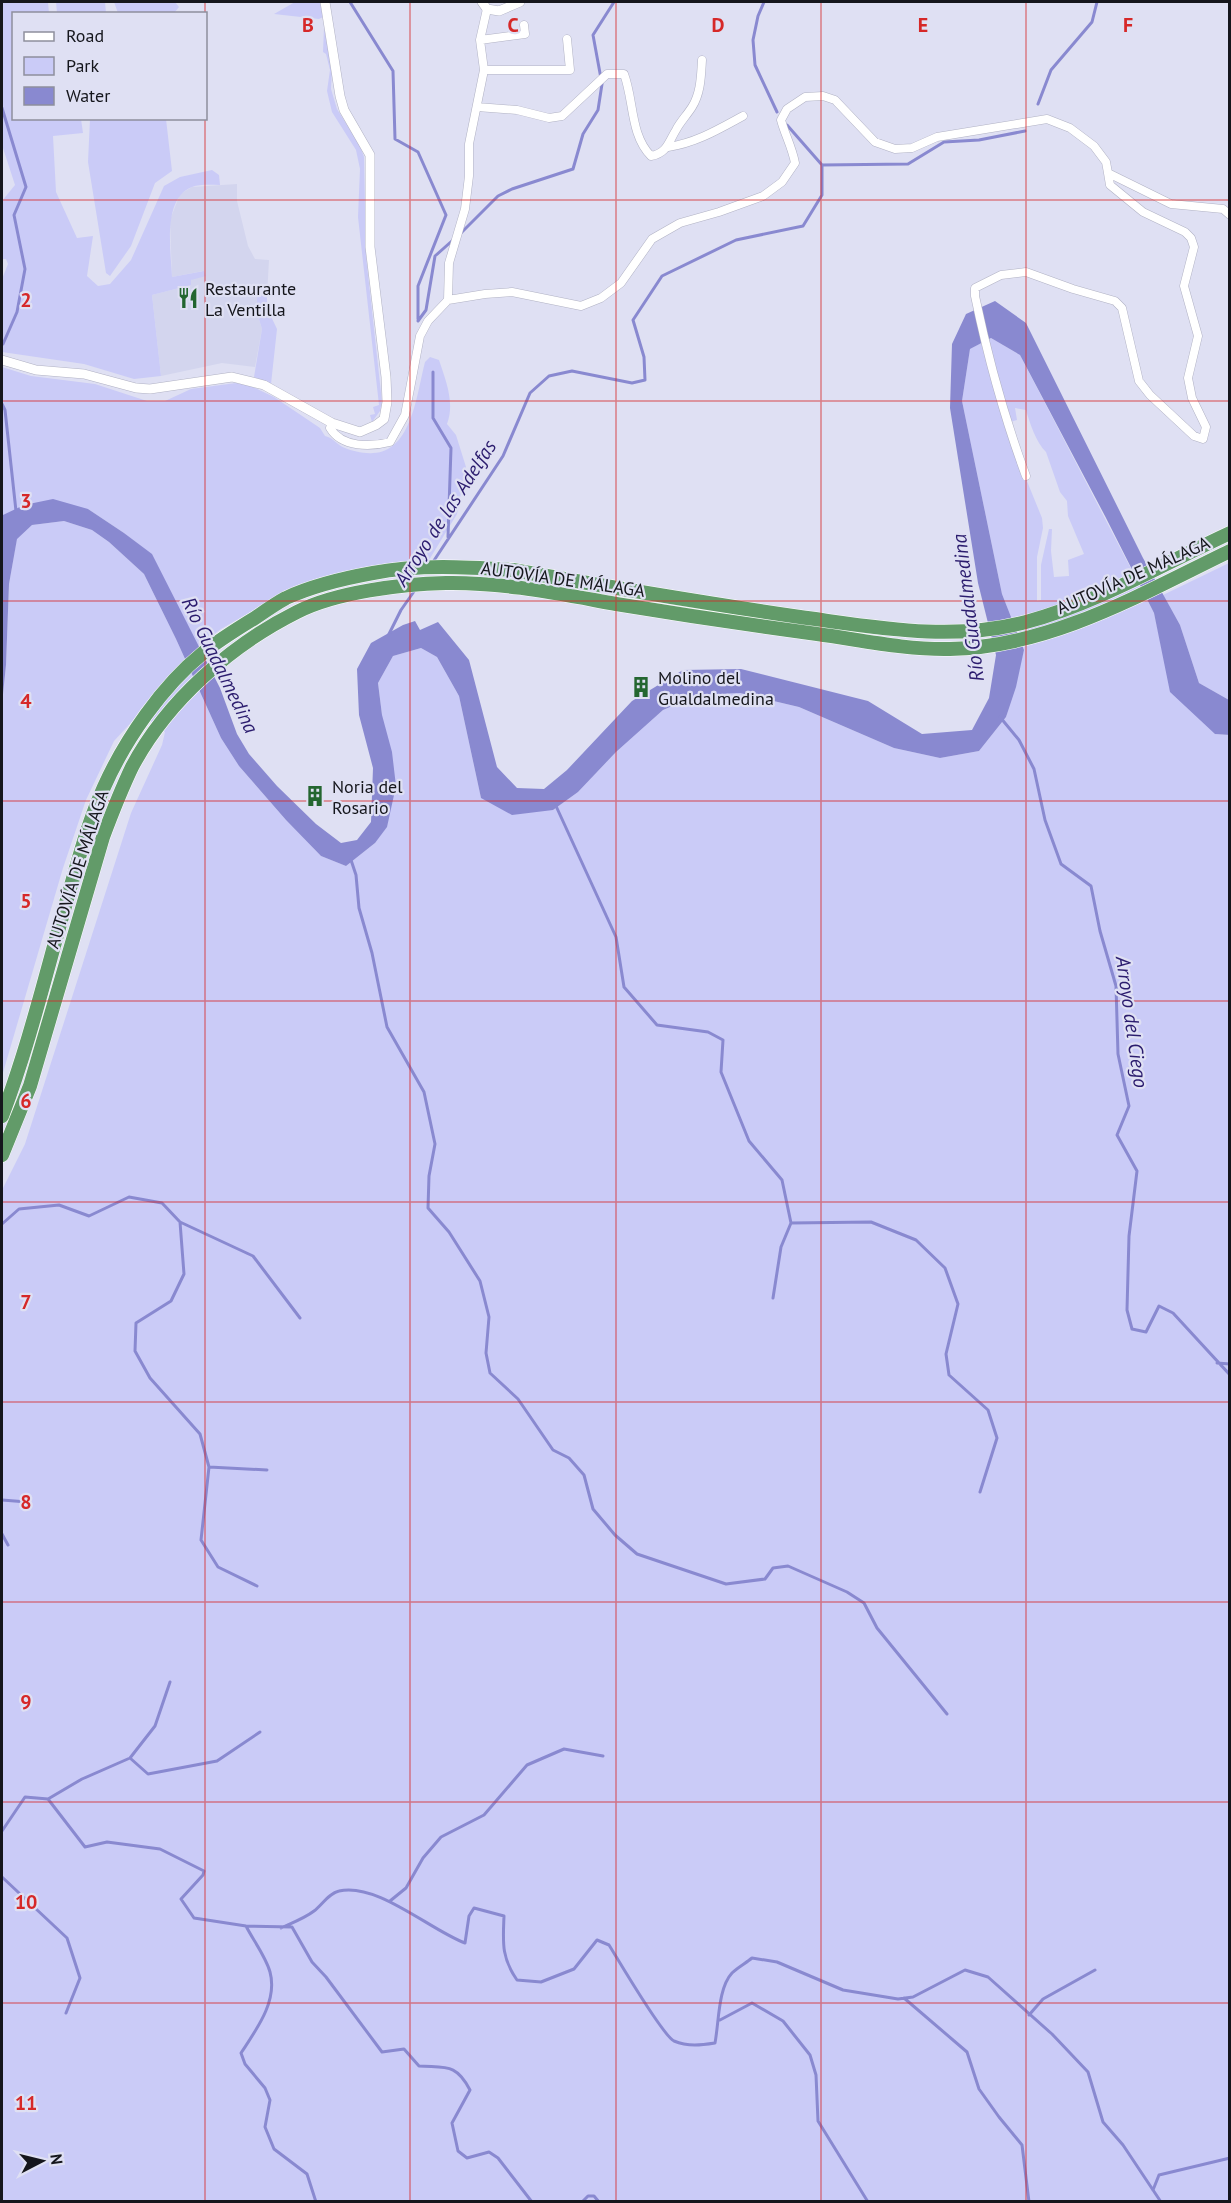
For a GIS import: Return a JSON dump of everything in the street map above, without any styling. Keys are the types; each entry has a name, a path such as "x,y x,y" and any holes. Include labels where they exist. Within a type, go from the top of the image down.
{"highway":[{"name":"AUTOVÍA DE MÁLAGA","path":"2,1116 18,1069 87,833 103,789 121,752 145,717 178,677 201,654 286,598 336,582 405,568 513,570 763,611 896,630 948,633 1025,622 1076,606 1230,533"},
{"name":"AUTOVÍA DE MÁLAGA","path":"2,1155 30,1086 103,837 117,799 134,765 158,726 212,669 262,633 298,611 341,597 428,584 513,586 773,628 895,645 949,649 1030,638 1083,621 1230,551"}],"street":[{"path":"2,360 36,370 84,374 136,388 150,389 232,377 264,385 332,423 360,432 384,419 387,402 386,377 370,247 370,155 344,110 325,2"},
{"path":"448,300 449,263 465,209 470,176 469,144 484,70 480,40 485,5 499,11 520,2"},
{"path":"480,40 525,34 524,26"},
{"path":"484,70 570,70 567,39"},
{"path":"477,107 517,110 549,118 562,116 608,74 624,74 643,148 651,156 660,155 668,147 675,131 694,104 701,81 702,60"},
{"path":"332,423 330,428 334,434 352,444 374,446 390,442 405,415 420,336 428,321 448,300 512,292 581,306 601,298 621,283 652,239 680,223 763,196 782,182 795,163 781,120 787,109 805,98 823,96 835,100 875,142 895,149 912,148 938,137 1047,119 1070,128 1094,146 1106,162 1110,185 1143,212 1185,232 1191,238 1194,248 1184,286 1198,336 1188,378 1192,398 1206,427 1203,439 1194,436 1150,395 1139,381 1122,308 1114,300 1073,289 1026,272 1001,275 975,288 990,364 1006,423 1026,476"},
{"path":"668,147 686,144 701,138 743,116"},
{"path":"1108,173 1172,204 1222,209 1230,215"}],"shaded area":[{"path":"237,184 237,201 248,246 255,259 269,260 267,296 257,296 257,313 262,329 255,367 222,363 161,376 152,295 191,285 191,280 203,271 172,277 170,220 180,194 192,187"}],"green space":[{"path":"2,2 48,2 49,12 12,12 12,120 81,120 83,133 53,136 56,192 77,238 93,236 87,276 98,286 110,284 131,260 164,186 180,177 212,170 219,175 220,185 195,186 182,193 172,214 170,240 172,277 204,271 206,276 191,280 191,285 152,295 161,376 134,379 84,364 2,352 2,279 8,264 6,259 2,259 2,201 15,185 2,145"},
{"path":"56,2 105,2 106,12 57,12"},
{"path":"114,2 175,2 179,7 175,12 118,12"},
{"path":"295,2 320,2 323,17 319,19 274,14"},
{"path":"324,28 332,69 331,89 337,109 360,146 364,157 366,256 382,402 380,411 372,422 370,415 375,414 373,407 379,405 358,217 360,169 356,150 332,112 327,91 330,70 326,54 323,52"},
{"path":"90,120 166,120 172,171 155,183 131,246 110,276 106,273 88,162"},
{"path":"257,296 267,296 267,308 277,329 271,384 254,377 262,329 257,313"},
{"path":"991,338 1020,355 1154,613 1162,649 1215,734 1229,735 1229,2201 2,2201 2,1190 25,1144 131,813 162,745 165,732 140,713 114,741 86,800 63,868 2,1076 2,704 9,584 17,538 32,525 64,521 92,530 109,542 144,574 221,738 239,766 321,856 346,866 375,843 382,715 378,683 393,656 421,648 437,657 459,696 481,798 553,810 578,792 616,752 663,710 698,695 740,693 799,707 894,748 940,758 979,751 1006,717 1024,650 1002,594 962,401 970,349 981,343 1005,427 1042,518 1043,528 1037,557 1037,601 1041,600 1041,565 1049,529 1052,529 1051,551 1054,577 1069,576 1068,560 1084,554 1068,516 1067,501 1060,492 1046,452 1036,438 1026,410 1015,408 1017,420 1010,422 988,340"},
{"path":"430,357 439,360 450,400 447,424 456,435 466,467 457,514 429,560 411,561 282,594 221,629 198,646 152,555 88,509 3,515 2,517 2,367 31,376 95,384 147,401 165,401 191,389 236,383 251,386 274,397 320,428 325,436 342,447 370,453 386,450 396,443 404,432 411,418 425,362"},
{"path":"1229,563 1229,700 1199,683 1180,625 1163,595"}],"water":[{"path":"995,301 1026,323 1143,558 1180,625 1199,683 1229,700 1230,735 1215,734 1170,692 1154,613 1105,516 1020,355 991,338 970,349 962,401 1002,594 1024,650 1016,687 1006,717 979,751 940,758 894,748 799,707 740,693 698,695 663,710 616,752 578,792 553,810 512,815 481,798 459,696 437,657 421,648 393,656 378,683 382,715 392,752 396,786 387,827 375,843 346,866 321,856 239,766 221,738 144,574 109,542 92,530 64,521 32,525 17,539 9,584 2,704 2,517 24,505 53,499 88,509 152,554 220,688 237,734 249,754 277,786 316,824 341,843 357,840 371,822 373,768 359,715 357,669 371,643 415,621 420,630 438,622 469,660 497,767 517,788 544,789 567,770 632,701 683,670 741,669 868,701 922,734 972,730 989,698 996,655 978,583 950,408 952,344 966,314"}],"waterway":[{"path":"350,2 393,71 395,139 418,152 446,215 418,286 418,319"},
{"path":"460,234 498,196 512,189 573,169 583,134 598,110 602,84 593,35 614,2"},
{"name":"Arroyo de las Adelfas","path":"764,2 758,16 753,40 755,65 777,112"},
{"path":"1038,104 1051,70 1092,22 1097,2"},
{"path":"2,108 26,187 14,215 25,269 17,312 3,344"},
{"name":"Arroyo de las Adelfas","path":"433,562 503,456 530,393 549,376 572,371 632,383 645,380 644,357 633,320 662,276 736,240 803,226 822,195 822,165 787,125"},
{"path":"822,165 908,164 944,142 979,140 1025,131"},
{"path":"418,321 426,310 435,256 453,240"},
{"path":"433,372 433,418 451,448 448,537"},
{"path":"2,404 5,410 16,511"},
{"name":"Arroyo de las Adelfas","path":"388,636 401,610 415,590"},
{"name":"Arroyo del Ciego","path":"1000,717 1019,740 1034,769 1045,820 1061,864 1091,886 1100,931 1116,986 1118,1054 1129,1106 1117,1135 1137,1171 1129,1236 1127,1310 1132,1329 1146,1332 1159,1306 1173,1313 1230,1375"},
{"path":"556,806 616,937 624,987 657,1025 708,1032 723,1040 721,1072 749,1141 782,1180 791,1223 781,1247 773,1298"},
{"path":"351,860 356,875 359,908 372,953 387,1027 424,1092 435,1144 429,1176 428,1208 449,1232 480,1281 489,1317 486,1353 490,1373 518,1399 553,1450 569,1458 584,1475 593,1509 615,1535 637,1554 726,1584 765,1579 773,1568 788,1566 847,1592 864,1603 877,1628 947,1714"},
{"path":"2,1224 19,1209 59,1205 89,1216 129,1197 162,1203 180,1222 184,1274 171,1301 136,1323 135,1351 150,1378 200,1434 209,1467 201,1540 218,1567 257,1586"},
{"path":"180,1222 253,1256 300,1318"},
{"path":"791,1223 871,1222 916,1240 945,1268 958,1304 946,1354 949,1375 988,1410 997,1438 980,1492"},
{"name":"Arroyo del Ciego","path":"1217,1363 1230,1364"},
{"path":"209,1467 267,1470"},
{"path":"2,1500 27,1502"},
{"path":"2,1534 8,1545"},
{"path":"48,1799 82,1779 130,1758 155,1726 170,1682"},
{"path":"130,1758 148,1774 217,1761 260,1732"},
{"path":"390,1901 406,1888 423,1858 441,1837 484,1815 527,1765 564,1749 603,1756"},
{"path":"2,1831 25,1797 48,1799 85,1847 107,1842 160,1849 204,1871 181,1899 194,1918 246,1926 292,1927 312,1962 326,1977 382,2052 404,2049 419,2066 443,2067 460,2075 470,2090 452,2123 458,2151 467,2158 489,2152 498,2158 532,2202"},
{"path":"2,1877 67,1938 80,1978 66,2013"},
{"path":"281,1928 310,1914 335,1892 354,1890 386,1900 465,1943 469,1916 474,1908 504,1916 504,1949 512,1972 517,1980 541,1982 574,1969 597,1940 609,1945 668,2036 674,2041 690,2045 715,2043 727,1979 752,1958 777,1962 843,1990 898,1999 913,1997 965,1970 988,1977 1052,2034 1088,2072 1103,2122 1123,2145 1161,2202"},
{"path":"246,1926 266,1960 272,1983 264,2015 241,2053 245,2064 265,2088 270,2100 265,2127 274,2149 307,2174 316,2202"},
{"path":"1029,2015 1043,1999 1095,1970"},
{"path":"904,1998 967,2052 979,2089 1022,2145 1029,2202"},
{"path":"720,2020 752,2003 783,2021 810,2055 816,2075 818,2121 868,2202"},
{"path":"1153,2190 1159,2175 1230,2158"},
{"path":"582,2202 588,2196 594,2196 599,2202"}],"place":[{"name":"Restaurante La Ventilla","path":"188,298"},
{"name":"Molino del Gualdalmedina","path":"641,687"},
{"name":"Noria del Rosario","path":"315,796"}],"water label":[{"name":"Río Guadalmedina","path":"968,608"},
{"name":"Río Guadalmedina","path":"220,665"}]}
